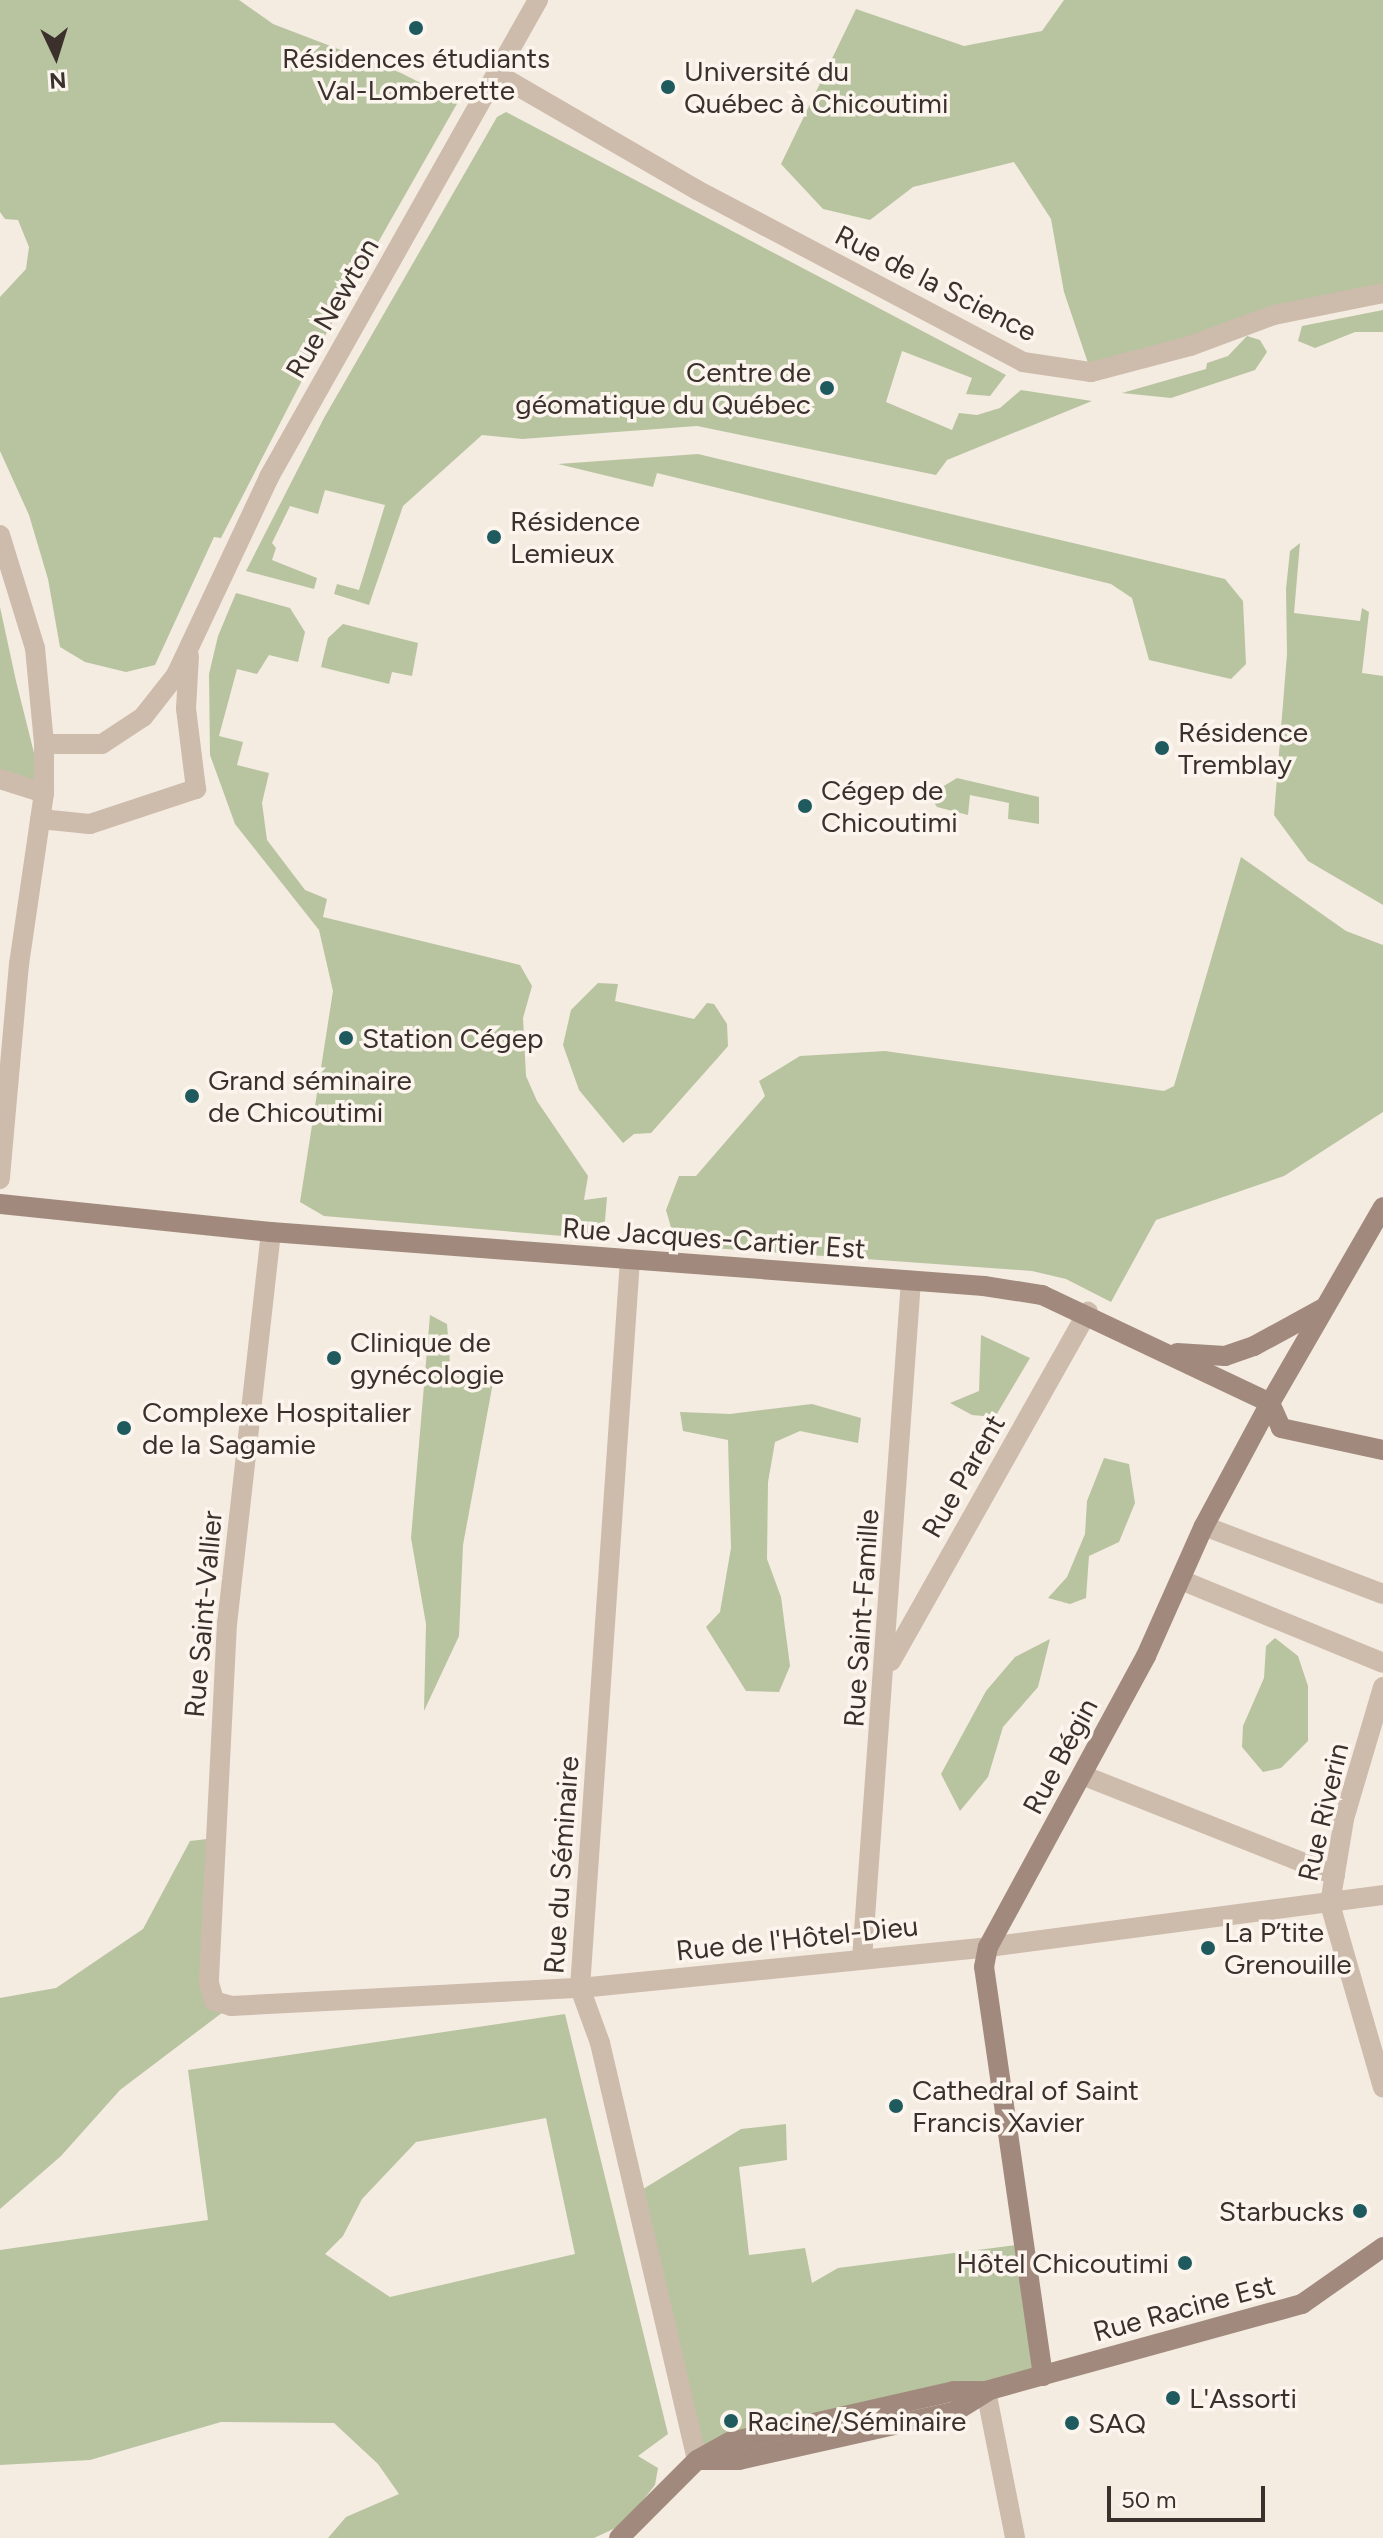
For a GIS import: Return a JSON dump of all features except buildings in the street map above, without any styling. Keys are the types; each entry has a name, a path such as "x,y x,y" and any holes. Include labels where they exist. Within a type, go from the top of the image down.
{"street":[{"name":"Rue Newton","path":"44,744 102,744 143,717 190,652 269,477 538,0"},
{"name":"Rue de la Science","path":"497,74 697,190 1023,362 1054,369 1105,369 1274,315 1383,293"},
{"path":"0,535 35,648 44,744 44,793 40,819 10,962 0,1179"},
{"name":"Rue Newton","path":"40,819 62,825 90,824 196,789 186,709 190,652"},
{"path":"0,779 44,793"},
{"name":"Rue Jacques-Cartier Est","path":"0,1204 271,1232 911,1281 1042,1295 1088,1312 1270,1403 1281,1428 1383,1450"},
{"name":"Rue Bégin","path":"1043,2376 984,1967 988,1947 1082,1775 1181,1580 1204,1526 1270,1403 1383,1207"},
{"name":"Rue Saint-Vallier","path":"214,2001 209,1983 227,1623 271,1232"},
{"name":"Rue du Séminaire","path":"630,1260 580,1988 600,2043 697,2460"},
{"name":"Rue Saint-Famille","path":"862,1959 887,1667 911,1281"},
{"path":"1167,1352 1225,1356 1254,1346 1325,1307"},
{"name":"Rue Parent","path":"887,1667 1088,1312"},
{"path":"1204,1526 1383,1594"},
{"path":"1181,1580 1383,1663"},
{"name":"Rue Riverin","path":"1383,1687 1344,1819 1330,1904 1383,2088"},
{"path":"1082,1775 1335,1875"},
{"name":"Rue de l'Hôtel-Dieu","path":"214,2001 231,2006 580,1988 988,1947 1383,1895"},
{"name":"Rue Racine Est","path":"619,2538 697,2460 730,2442 954,2391 986,2391 1302,2304 1383,2247"},
{"path":"986,2391 1015,2538"}],"green space":[{"path":"0,0 239,0 273,24 401,73 458,102 327,332 221,538 214,537 155,665 126,672 85,662 60,647 48,579 29,515 0,451 0,297 26,269 29,247 18,220 5,219 0,212"},
{"path":"1064,0 1383,0 1383,293 1091,372 1064,292 1051,219 1014,162 913,187 870,220 823,209 781,164 856,9 964,46 1042,31"},
{"path":"506,112 1006,375 990,396 966,394 972,378 902,351 886,402 952,430 959,413 977,415 1000,408 1021,390 1092,401 947,460 936,475 697,426 522,439 482,435 403,506 369,605 334,594 337,584 359,590 385,505 325,490 318,514 290,506 272,543 276,548 272,560 317,578 314,589 246,571 324,418 497,117"},
{"path":"1383,310 1383,332 1355,332 1315,348 1298,341 1302,326"},
{"path":"1247,336 1260,340 1267,352 1255,370 1171,398 1122,393 1206,369 1207,363 1228,356"},
{"path":"698,454 1225,579 1243,601 1246,664 1231,679 1149,660 1132,598 1111,584 657,473 653,487 558,464"},
{"path":"1300,543 1294,613 1360,621 1362,608 1369,612 1362,673 1383,676 1383,905 1308,861 1274,815 1287,654 1286,589 1290,551"},
{"path":"236,593 290,608 305,632 298,662 269,655 257,674 237,669 219,736 243,742 237,765 269,773 262,803 267,840 305,890 327,899 323,917 520,965 532,986 523,1018 526,1076 537,1101 588,1176 584,1200 607,1197 605,1221 587,1238 324,1216 300,1202 333,991 319,930 235,824 210,755 209,674 218,636"},
{"path":"0,607 16,681 44,793 0,779"},
{"path":"343,624 418,643 412,676 392,672 389,684 321,667 328,638"},
{"path":"957,778 1039,797 1039,824 1008,819 1009,803 970,795 968,815 937,807 929,795"},
{"path":"1241,857 1346,931 1383,945 1383,1112 1284,1176 1156,1220 1111,1302 1066,1279 1032,1271 685,1246 674,1238 666,1210 679,1176 696,1176 765,1096 759,1081 800,1056 885,1051 1164,1091 1174,1086"},
{"path":"598,983 618,984 615,1001 694,1019 707,1003 714,1004 727,1024 728,1046 722,1053 651,1133 634,1134 623,1143 579,1090 563,1045 571,1010"},
{"path":"430,1315 447,1324 451,1376 494,1377 463,1545 459,1636 424,1711 426,1624 411,1538"},
{"path":"981,1335 1030,1358 995,1417 972,1415 950,1403 979,1391"},
{"path":"812,1404 861,1418 858,1443 800,1431 775,1442 768,1482 767,1559 781,1597 790,1666 779,1692 746,1691 706,1627 720,1612 731,1548 728,1440 683,1431 680,1412 730,1414"},
{"path":"1104,1458 1129,1464 1135,1503 1119,1542 1089,1556 1086,1598 1070,1604 1048,1598 1067,1577 1085,1534 1087,1501"},
{"path":"1275,1638 1298,1656 1308,1686 1308,1741 1281,1768 1263,1772 1242,1747 1243,1726 1264,1678 1266,1646"},
{"path":"1050,1639 1038,1687 1003,1727 988,1777 960,1811 941,1774 986,1691 1015,1657"},
{"path":"216,1838 209,1983 231,2006 120,2090 61,2156 0,2209 0,1998 56,1988 143,1929 190,1841"},
{"path":"565,2014 668,2434 638,2456 658,2468 655,2485 624,2524 594,2538 328,2538 346,2517 399,2494 378,2464 334,2423 221,2422 90,2460 0,2465 0,2250 208,2220 188,2070","holes":["546,2118 575,2254 390,2297 325,2254 343,2236 362,2199 416,2142"]},
{"path":"786,2124 787,2160 739,2167 749,2255 805,2248 812,2283 838,2268 1024,2244 1043,2376 697,2460 635,2194 741,2129"}],"place":[{"name":"Résidences étudiants Val-Lomberette","path":"416,28"},
{"name":"Université du Québec à Chicoutimi","path":"668,87"},
{"name":"Centre de géomatique du Québec","path":"827,388"},
{"name":"Résidence Lemieux","path":"494,537"},
{"name":"Résidence Tremblay","path":"1162,748"},
{"name":"Cégep de Chicoutimi","path":"805,806"},
{"name":"Station Cégep","path":"346,1038"},
{"name":"Grand séminaire de Chicoutimi","path":"192,1096"},
{"name":"Clinique de gynécologie","path":"334,1358"},
{"name":"Complexe Hospitalier de la Sagamie","path":"124,1428"},
{"name":"La P’tite Grenouille","path":"1208,1948"},
{"name":"Cathedral of Saint Francis Xavier","path":"896,2106"},
{"name":"Starbucks","path":"1360,2211"},
{"name":"Hôtel Chicoutimi","path":"1185,2263"},
{"name":"L'Assorti","path":"1173,2398"},
{"name":"Racine/Séminaire","path":"731,2421"},
{"name":"SAQ","path":"1072,2423"}]}
